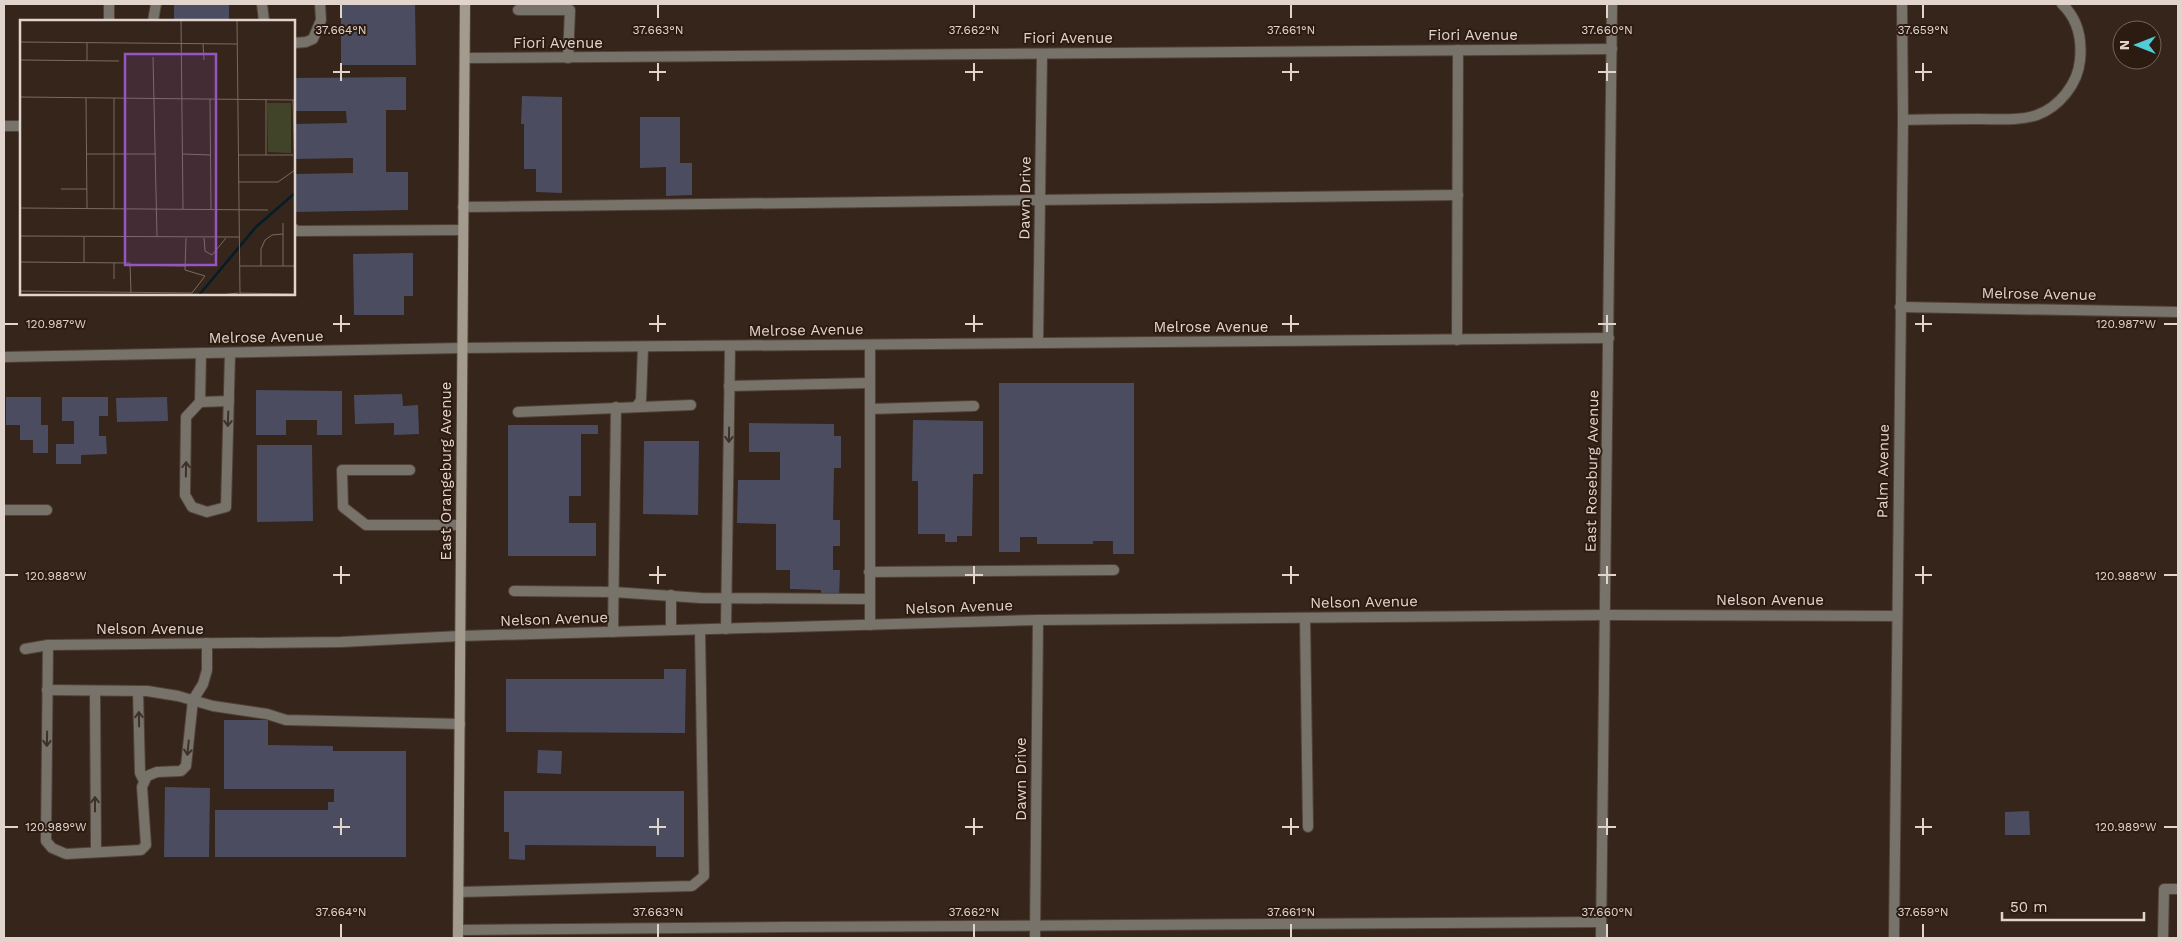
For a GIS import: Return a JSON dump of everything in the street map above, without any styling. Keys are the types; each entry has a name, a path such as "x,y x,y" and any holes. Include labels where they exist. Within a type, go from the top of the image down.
{"street":[{"path":"109,4 109,20"},
{"path":"153,20 156,4"},
{"path":"262,4 264,20"},
{"path":"295,43 313,39 321,20 320,4"},
{"name":"East Orangeburg Avenue","path":"458,934 465,4"},
{"name":"East Roseburg Avenue","path":"1601,938 1612,4"},
{"name":"Palm Avenue","path":"1894,938 1896,616 1903,120 1902,4"},
{"path":"1903,120 2011,119 2037,115 2049,109 2064,96 2074,82 2080,64 2081,46 2079,33 2073,18 2062,4"},
{"path":"518,10 570,10 568,58"},
{"name":"Fiori Avenue","path":"465,58 1612,49"},
{"path":"1457,340 1458,50"},
{"name":"Dawn Drive","path":"1038,343 1042,54"},
{"path":"4,126 20,126"},
{"path":"463,207 1458,195"},
{"path":"295,230 463,230"},
{"name":"Melrose Avenue","path":"1900,306 2178,312"},
{"name":"Melrose Avenue","path":"4,357 462,348 1609,338"},
{"path":"870,344 870,625"},
{"path":"637,406 641,400 642,346"},
{"path":"726,629 730,346"},
{"path":"201,353 200,402 186,417 185,495 192,507 207,512 226,507 230,353"},
{"path":"729,386 870,383"},
{"path":"200,402 229,401"},
{"path":"518,412 691,405"},
{"path":"870,409 974,406"},
{"path":"613,632 616,407"},
{"path":"410,470 342,470 344,507 366,525 461,525"},
{"path":"4,510 47,510"},
{"path":"869,572 1114,570"},
{"path":"514,591 613,592 701,598 869,599"},
{"path":"671,595 671,630"},
{"name":"Nelson Avenue","path":"24,649 48,645 341,642 460,636 1038,620 1605,615 1896,616"},
{"path":"1305,618 1308,827"},
{"name":"Dawn Drive","path":"1035,938 1038,620"},
{"path":"459,892 692,886 704,876 700,630"},
{"path":"48,645 46,841 52,848 66,854 141,850 146,845 142,787 147,776 157,772 181,771 186,766 193,700 203,684 207,670 207,643"},
{"path":"47,690 138,691 178,696 213,706 267,714 286,720 460,724"},
{"path":"95,691 96,852"},
{"path":"138,691 140,773 144,781"},
{"path":"2163,938 2164,889 2178,889"},
{"path":"458,934 1346,922 1601,922"}],"building":[{"path":"174,4 229,4 229,20 174,20"},
{"path":"341,4 415,4 416,65 341,65"},
{"path":"406,77 406,110 386,110 386,172 408,172 408,210 295,212 295,174 353,173 353,158 295,159 295,124 347,123 346,111 295,111 295,78"},
{"path":"522,96 562,97 562,193 536,192 536,169 524,169 524,124 521,124"},
{"path":"640,117 680,117 680,163 692,163 692,195 666,196 666,167 640,168"},
{"path":"413,253 413,296 404,296 404,315 354,315 353,254"},
{"path":"999,383 1134,383 1134,554 1113,554 1113,541 1093,541 1093,544 1037,544 1037,537 1020,537 1020,552 999,552"},
{"path":"256,390 342,391 342,435 317,435 317,420 286,420 286,435 256,435"},
{"path":"402,394 403,406 418,405 419,434 394,435 394,423 355,424 354,395"},
{"path":"6,397 41,397 41,425 48,425 48,453 33,453 33,440 20,440 20,425 6,425"},
{"path":"62,397 108,397 108,416 99,416 99,436 106,436 107,454 81,455 81,464 56,464 56,444 74,444 74,421 62,421"},
{"path":"167,397 168,421 117,422 116,398"},
{"path":"913,420 983,421 983,474 973,474 972,536 957,536 957,542 945,542 945,534 918,534 918,481 912,481"},
{"path":"749,423 834,424 834,436 841,436 841,468 834,468 833,520 840,520 840,546 833,546 833,570 840,570 839,597 821,596 821,590 790,589 790,570 776,570 776,524 737,523 738,480 780,480 780,452 749,452"},
{"path":"508,425 598,425 598,434 581,434 581,496 569,496 569,523 596,523 596,556 508,556"},
{"path":"644,441 699,441 698,515 643,514"},
{"path":"257,445 312,445 313,521 257,522"},
{"path":"664,669 686,669 685,733 506,732 506,679 664,679"},
{"path":"224,720 268,720 268,745 333,746 333,751 406,751 406,857 215,857 215,810 328,810 328,802 334,802 334,789 224,789"},
{"path":"538,750 562,751 561,774 537,773"},
{"path":"165,787 210,788 209,857 164,857"},
{"path":"504,791 684,791 684,857 656,857 656,846 525,845 525,860 509,859 509,832 504,832"},
{"path":"2029,811 2030,835 2005,835 2005,812"}]}
